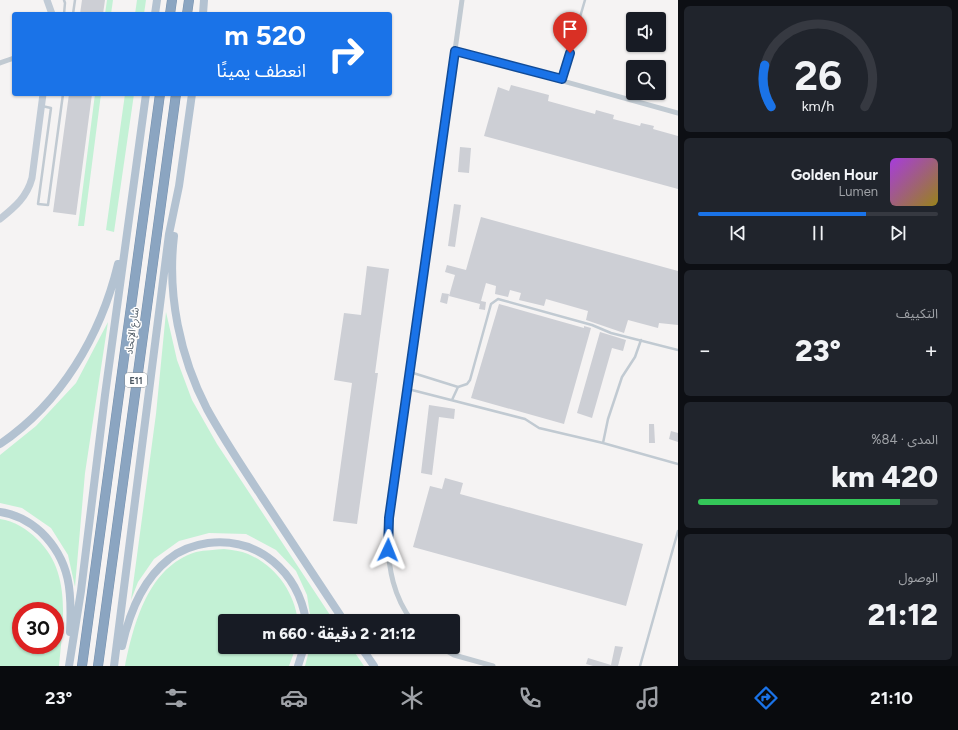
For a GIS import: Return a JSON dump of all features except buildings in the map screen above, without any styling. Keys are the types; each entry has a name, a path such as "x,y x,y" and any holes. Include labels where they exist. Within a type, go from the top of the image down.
{"highway":[{"path":"170,12 172,0"},
{"path":"187,12 189,0"},
{"name":"شارع الإتحاد","path":"82,666 160,96"},
{"name":"شارع الإتحاد","path":"98,666 176,96"}],"main road":[{"path":"155,12 157,0"},
{"path":"203,12 204,0"},
{"path":"68,666 80,591 130,204 146,96"},
{"path":"192,96 179,186 172,256 173,299 181,338 191,372 207,409 228,445 339,614"},
{"path":"116,666 169,234 179,186"},
{"path":"0,444 29,421 52,397 71,372 86,347 100,319 114,280 130,204"},
{"path":"0,512 10,513 33,525 53,544 64,565 69,587 71,611 68,666"},
{"path":"116,666 124,634 134,609 150,577 169,558 194,545 224,541 251,547 274,561 294,584 303,604 305,614"},
{"path":"298,666 302,654"},
{"path":"366,654 374,666"}],"street":[{"path":"47,0 51,12"},
{"path":"407,614 400,603 392,581 387,540 462,0"},
{"path":"455,51 562,79 678,113"},
{"path":"0,63 12,59"},
{"path":"0,219 18,204 29,189 32,178 43,96"},
{"path":"452,654 493,666"}],"lane":[{"path":"64,0 64,12"},
{"path":"73,12 75,0"},
{"path":"562,79 585,0"},
{"path":"42,106 51,108 38,204 48,205 63,96"},
{"path":"410,372 458,387 465,386 470,380 490,306 496,299 678,350"},
{"path":"603,443 608,419 622,377 635,357 641,340"},
{"path":"452,400 458,387"},
{"path":"408,389 525,419 538,428 603,443 678,464"},
{"path":"640,666 678,531"}],"green space":[{"path":"107,0 113,0 111,12 105,12"},
{"path":"137,0 146,0 144,12 135,12"},
{"path":"95,96 101,96 84,226 78,226"},
{"path":"125,96 134,96 114,232 106,230"},
{"path":"166,312 177,360 192,400 217,444 329,614 310,614 307,595 296,571 276,550 246,534 209,533 179,541 154,559 138,582 131,600 156,414"},
{"path":"108,322 85,473 75,587 68,555 51,528 22,508 0,503 0,455 36,426 76,383"},
{"path":"0,519 25,529 37,539 48,552 56,567 63,598 63,602 12,602 12,654 60,654 59,666 0,666"},
{"path":"224,549 239,551 258,559 267,565 288,590 297,614 218,614 218,654 293,654 289,666 125,666 133,632 139,615 146,598 155,583 166,570 180,559 196,552"},
{"path":"308,654 356,654 364,666 305,666"}],"route":[{"path":"388,550 387,540 389,518 455,51 562,79 570,53"}]}
